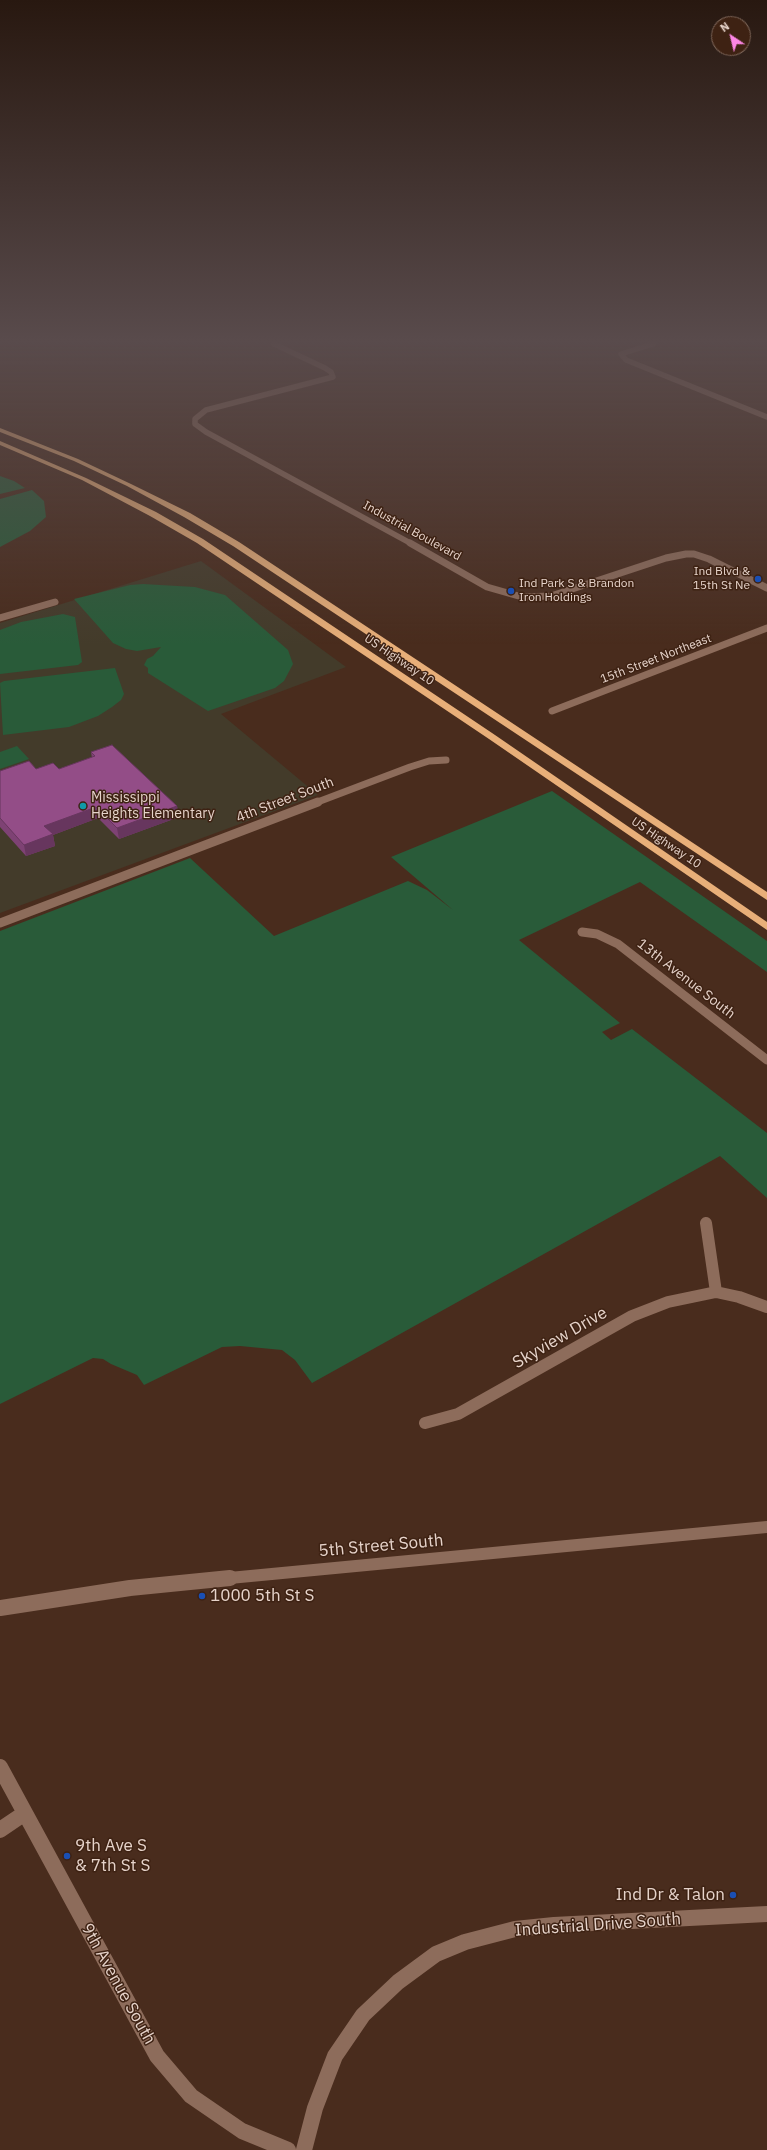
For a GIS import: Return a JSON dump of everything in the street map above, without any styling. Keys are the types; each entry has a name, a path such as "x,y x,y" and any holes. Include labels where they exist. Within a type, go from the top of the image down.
{"highway":[{"name":"US Highway 10","path":"3,444 109,491 164,520 212,548 492,737 767,927"},
{"path":"40,445 129,485 188,515 268,564 767,897"}],"street":[{"name":"Industrial Boulevard","path":"229,444 400,537 487,587 497,591 522,597 551,596 666,558 686,554 694,554 709,559 767,588"},
{"path":"0,618 55,602"},
{"name":"15th Street Northeast","path":"552,711 767,628"},
{"name":"4th Street South","path":"0,924 410,767 429,761 446,760"},
{"name":"13th Avenue South","path":"582,932 597,934 618,944 767,1060"},
{"path":"706,1223 716,1292"},
{"name":"Skyview Drive","path":"425,1423 458,1414 484,1401 632,1316 668,1302 716,1292 767,1307"},
{"name":"5th Street South","path":"0,1608 130,1588 767,1527"},
{"name":"9th Avenue South","path":"0,1767 157,2056 191,2096 242,2131 288,2150"},
{"path":"0,1830 25,1813"},
{"name":"Industrial Drive South","path":"304,2150 315,2108 335,2056 362,2015 398,1982 436,1954 465,1942 515,1929 554,1925 767,1914"}],"shaded area":[{"path":"201,561 346,667 221,714 318,795 0,913 0,623"}],"green space":[{"path":"0,476 14,481 25,488 0,494"},
{"path":"32,490 44,501 46,517 30,531 0,547 0,499"},
{"path":"143,584 195,587 225,595 288,650 293,664 284,681 275,688 208,711 148,673 148,668 144,665 147,659 153,656 161,647 137,651 126,649 113,643 74,599 130,585"},
{"path":"63,614 75,617 82,662 78,665 0,674 0,630 21,622"},
{"path":"115,668 124,694 121,700 98,716 69,727 3,735 0,683 4,681"},
{"path":"17,746 29,759 0,769 0,752"},
{"path":"552,791 767,941 767,972 640,882 519,940 620,1023 602,1032 611,1040 632,1029 767,1133 767,1198 720,1156 312,1383 295,1360 282,1350 240,1346 222,1347 144,1385 137,1375 103,1359 93,1358 0,1404 0,931 190,858 274,936 408,881 427,890 453,910 391,857"}],"building":[{"name":"Mississippi Heights Elementary","path":"112,745 177,806 117,828 96,807 44,826 53,834 24,845 0,818 0,771 29,761 36,769 53,763 59,769 95,756 91,752"}],"place":[{"name":"Ind Blvd & 15th St Ne","path":"758,579"},
{"name":"Ind Park S & Brandon Iron Holdings","path":"511,591"},
{"name":"Mississippi Heights Elementary","path":"83,806"},
{"name":"1000 5th St S","path":"202,1596"},
{"name":"9th Ave S & 7th St S","path":"67,1856"},
{"name":"Ind Dr & Talon","path":"733,1895"}]}
